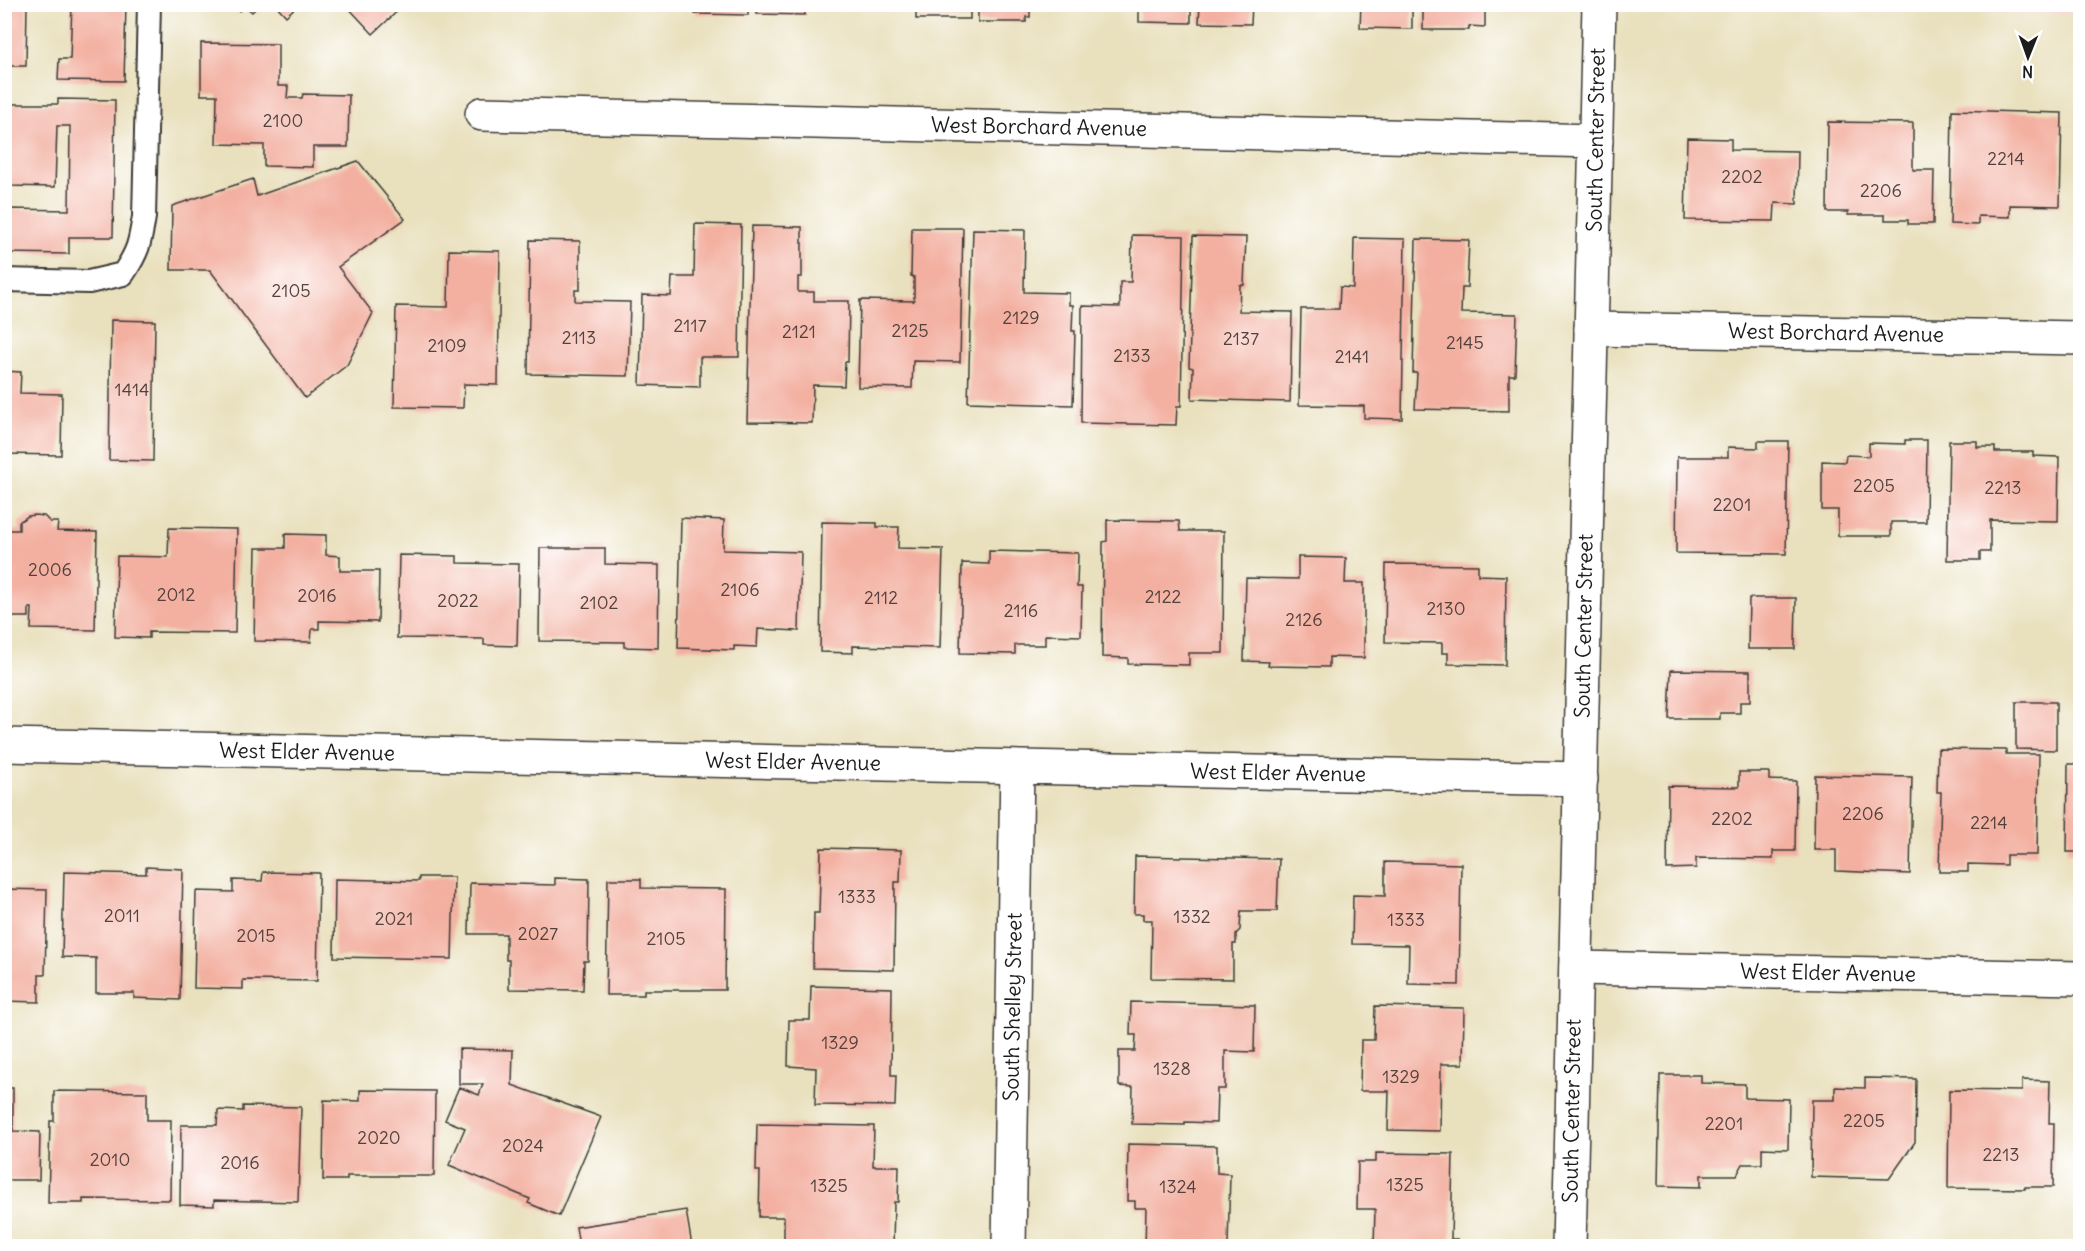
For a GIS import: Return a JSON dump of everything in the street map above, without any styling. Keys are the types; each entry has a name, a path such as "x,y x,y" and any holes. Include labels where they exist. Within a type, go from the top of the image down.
{"street":[{"name":"South Center Street","path":"1569,1246 1599,4"},
{"name":"West Borchard Avenue","path":"482,114 1596,141"},
{"name":"West Borchard Avenue","path":"1591,329 2080,338"},
{"name":"West Elder Avenue","path":"4,745 1581,779"},
{"name":"South Shelley Street","path":"1009,1246 1017,767"},
{"name":"West Elder Avenue","path":"1576,968 2080,978"}],"lane":[{"path":"4,280 89,282 123,274 133,258 140,244 144,217 149,4"}],"shaded area":[{"path":"2080,4 2080,14 1664,6"}],"building":[{"path":"4,4 27,4 26,66 4,66"},
{"path":"72,4 126,4 124,81 58,80 59,59 70,59"},
{"path":"234,4 260,4 252,12 245,6 240,11"},
{"path":"275,4 299,4 286,16"},
{"path":"345,4 405,4 373,34"},
{"path":"695,4 748,4 748,15 695,14"},
{"path":"757,4 809,4 809,11 805,11 805,15 757,14"},
{"path":"916,4 970,4 970,19 916,19"},
{"path":"978,4 1030,4 1030,17 1026,17 1026,22 978,22"},
{"path":"1139,4 1191,4 1191,23 1139,22"},
{"path":"1200,4 1252,4 1251,24 1199,23"},
{"path":"1361,4 1412,4 1412,29 1360,28"},
{"path":"1423,4 1485,4 1485,27 1469,26 1469,30 1423,30"},
{"path":"201,43 278,44 278,86 288,86 287,98 302,98 303,94 349,95 348,147 313,147 313,167 264,166 264,145 216,144 217,95 201,95"},
{"path":"58,99 115,100 113,237 69,237 69,254 8,253 9,209 69,210 70,126 57,126 55,187 9,186 9,181 4,181 4,104 58,104"},
{"path":"1952,110 2062,113 2060,206 2010,205 2010,217 1978,216 1978,225 1950,224"},
{"path":"1828,122 1913,123 1913,170 1934,170 1933,224 1908,224 1908,220 1885,220 1885,215 1848,215 1848,212 1827,212"},
{"path":"1687,138 1731,139 1731,150 1798,151 1797,204 1775,203 1774,221 1685,220"},
{"path":"358,161 405,219 338,267 373,313 347,365 305,398 210,270 171,270 172,206 253,179 257,196"},
{"path":"695,224 741,225 739,357 700,357 700,387 640,385 642,295 671,296 672,277 694,277"},
{"path":"752,226 802,227 802,277 798,277 798,292 814,292 814,301 849,301 848,362 845,362 844,386 813,385 812,423 747,422"},
{"path":"912,228 963,228 960,362 913,361 912,388 858,387 860,300 914,301 914,277 911,276"},
{"path":"973,229 1025,230 1024,292 1069,293 1069,305 1073,305 1072,331 1075,331 1073,405 968,402"},
{"path":"1132,235 1184,236 1181,406 1177,406 1176,425 1081,423 1082,306 1120,307 1120,282 1131,282"},
{"path":"1193,236 1246,237 1244,285 1240,285 1239,311 1292,312 1290,402 1192,399 1193,368 1189,367"},
{"path":"1354,238 1405,239 1402,419 1364,418 1364,406 1299,405 1301,309 1339,309 1340,287 1353,288"},
{"path":"1416,239 1469,240 1467,288 1462,288 1461,313 1517,314 1515,375 1509,375 1509,411 1415,409 1417,373 1413,373"},
{"path":"530,240 580,241 580,290 575,290 575,301 630,302 628,376 528,374"},
{"path":"449,250 500,251 498,385 464,384 463,408 394,407 396,306 448,307"},
{"path":"111,320 155,321 153,461 109,460"},
{"path":"4,371 21,372 20,393 62,394 61,455 4,454"},
{"path":"1905,440 1927,440 1926,522 1891,522 1891,536 1838,536 1838,510 1822,510 1822,461 1845,462 1846,455 1869,456 1869,443 1905,444"},
{"path":"1758,441 1788,441 1786,554 1676,553 1677,457 1728,457 1728,447 1758,448"},
{"path":"1949,441 1977,441 1977,447 1995,447 1995,452 2033,452 2033,456 2059,457 2058,521 1990,520 1990,552 1980,552 1980,560 1947,560"},
{"path":"28,516 44,516 50,522 58,522 57,531 97,532 95,630 31,629 32,608 29,608 29,617 5,617 5,530 19,530 19,522"},
{"path":"681,518 724,520 723,550 801,552 799,631 758,629 757,647 734,646 734,650 678,648"},
{"path":"1107,520 1179,521 1180,531 1224,531 1223,653 1189,653 1189,665 1128,664 1128,658 1102,657 1103,542 1107,541"},
{"path":"822,522 877,523 877,527 899,527 898,548 943,549 940,648 853,646 853,653 820,652"},
{"path":"169,528 237,529 235,633 149,632 149,638 115,637 117,556 168,557"},
{"path":"285,534 326,535 326,555 340,556 340,571 379,571 378,622 319,621 319,629 312,629 311,642 254,641 256,548 285,548"},
{"path":"540,548 605,548 605,564 659,565 658,648 624,647 624,642 539,641"},
{"path":"989,551 1078,553 1077,587 1082,587 1081,636 1045,635 1045,645 1015,645 1015,654 960,653 962,563 989,564"},
{"path":"399,555 457,556 457,563 519,564 517,646 484,645 484,639 397,638"},
{"path":"1298,557 1346,558 1345,583 1364,583 1364,658 1329,657 1329,667 1268,666 1269,662 1244,661 1246,578 1298,579"},
{"path":"1386,564 1478,565 1478,575 1506,576 1505,665 1448,664 1448,653 1442,653 1442,643 1385,642"},
{"path":"1749,598 1796,598 1795,649 1748,649"},
{"path":"1671,670 1750,671 1750,702 1740,702 1740,713 1720,713 1720,719 1669,719"},
{"path":"2016,702 2056,702 2056,750 2016,749"},
{"path":"1938,749 2006,750 2006,754 2039,754 2037,855 2006,855 2006,865 1968,864 1968,872 1939,872 1941,792 1937,792"},
{"path":"2068,764 2080,764 2080,852 2067,852"},
{"path":"1739,772 1769,772 1769,780 1796,781 1795,851 1773,851 1773,859 1696,858 1696,868 1667,869 1668,786 1739,787"},
{"path":"1815,775 1912,777 1910,874 1836,871 1836,850 1814,850"},
{"path":"821,848 901,850 900,882 895,882 894,970 813,968 814,913 819,913"},
{"path":"1135,856 1279,859 1277,911 1241,911 1240,930 1236,934 1236,944 1233,944 1233,979 1151,978 1152,920 1143,920 1143,914 1134,914"},
{"path":"1385,862 1461,864 1459,985 1408,984 1409,945 1352,944 1353,895 1385,896"},
{"path":"146,867 183,869 180,1000 134,998 134,993 96,993 96,958 62,957 64,872 146,874"},
{"path":"263,872 319,873 317,981 243,980 243,989 194,988 196,891 233,892 233,880 262,881"},
{"path":"419,877 454,877 452,959 334,957 335,879 419,881"},
{"path":"555,878 589,879 588,961 584,961 583,990 509,989 506,934 469,934 470,883 555,885"},
{"path":"608,879 641,879 641,888 726,889 725,990 644,990 644,995 606,995"},
{"path":"4,889 47,890 45,975 39,975 39,1002 4,1001"},
{"path":"811,986 892,988 891,1075 896,1075 895,1106 815,1105 816,1068 788,1066 789,1020 810,1020"},
{"path":"1131,1002 1255,1005 1254,1052 1225,1051 1225,1089 1217,1089 1216,1123 1132,1124 1133,1087 1119,1086 1119,1051 1135,1051 1136,1035 1130,1035"},
{"path":"1375,1006 1464,1008 1463,1064 1441,1064 1440,1131 1388,1130 1389,1091 1360,1091 1361,1040 1374,1040"},
{"path":"459,1049 513,1050 512,1085 601,1117 559,1216 528,1203 530,1199 449,1165 465,1128 445,1120 459,1087 479,1095 483,1084 459,1084"},
{"path":"1660,1075 1701,1075 1701,1083 1745,1084 1745,1098 1789,1099 1788,1149 1762,1148 1762,1164 1743,1164 1737,1175 1701,1175 1701,1187 1658,1186"},
{"path":"1865,1078 1916,1079 1915,1142 1889,1179 1811,1177 1812,1100 1835,1100 1835,1087 1865,1088"},
{"path":"2022,1080 2050,1081 2049,1123 2054,1123 2053,1187 1948,1188 1949,1090 2022,1091"},
{"path":"2078,1082 2080,1082 2080,1183 2076,1183"},
{"path":"4,1088 13,1088 13,1131 40,1132 39,1180 4,1180"},
{"path":"360,1090 435,1091 434,1176 347,1176 347,1180 323,1180 324,1100 360,1101"},
{"path":"54,1091 147,1092 147,1120 171,1120 170,1200 83,1199 83,1203 48,1203 50,1121 54,1121"},
{"path":"243,1106 301,1107 298,1202 214,1200 214,1206 180,1205 181,1125 217,1125 218,1110 243,1111"},
{"path":"757,1124 874,1126 873,1166 899,1166 898,1202 894,1202 893,1246 784,1246 784,1217 759,1217 760,1171 756,1171"},
{"path":"1128,1144 1217,1146 1217,1173 1230,1174 1228,1246 1145,1246 1146,1208 1135,1208 1135,1201 1127,1201"},
{"path":"1376,1153 1453,1154 1451,1239 1458,1239 1458,1246 1374,1246 1375,1209 1357,1209 1358,1162 1376,1162"},
{"path":"686,1210 692,1246 579,1246 576,1227"}]}
